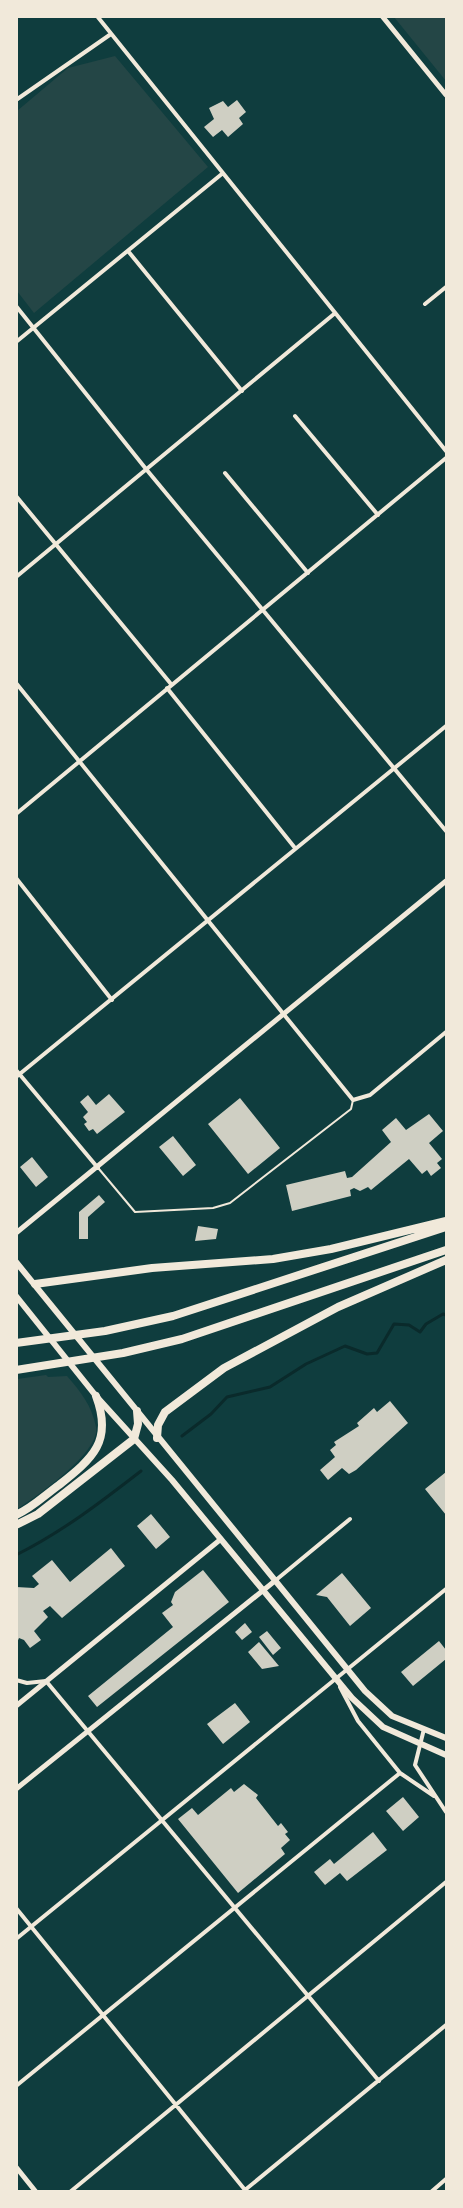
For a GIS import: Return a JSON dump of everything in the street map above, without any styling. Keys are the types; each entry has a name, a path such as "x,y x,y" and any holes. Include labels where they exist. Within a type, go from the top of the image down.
{"highway":[{"path":"34,1284 152,1268 273,1259 331,1249 447,1221"},
{"path":"20,1343 105,1331 217,1304 447,1227"},
{"path":"16,1368 123,1353 182,1340 447,1250"},
{"path":"157,1438 158,1425 165,1412 224,1368 338,1307 447,1260"},
{"path":"16,1515 30,1508 91,1458 103,1433 103,1415 96,1396"},
{"path":"16,1525 38,1514 134,1439 138,1424 137,1411"}],"main road":[{"path":"16,1262 365,1691 392,1716 447,1738"},
{"path":"16,1296 96,1396 221,1539 335,1679 367,1714 383,1727 447,1755"}],"street":[{"path":"97,16 334,314 447,451"},
{"path":"382,16 447,95"},
{"path":"16,100 111,34"},
{"path":"16,342 223,173"},
{"path":"128,250 242,391"},
{"path":"425,304 447,287"},
{"path":"16,306 146,469 393,770 447,831"},
{"path":"16,577 334,314"},
{"path":"295,416 378,515"},
{"path":"16,814 447,458"},
{"path":"225,473 308,573"},
{"path":"16,496 169,686 295,848"},
{"path":"16,682 353,1100 370,1095 447,1032"},
{"path":"98,1167 18,1073 209,922 295,848 447,726"},
{"path":"16,878 112,1000"},
{"path":"16,1233 447,881"},
{"path":"16,1789 350,1519"},
{"path":"16,1706 221,1539"},
{"path":"16,1939 446,1589"},
{"path":"335,1679 358,1721 400,1773 434,1796"},
{"path":"16,1680 27,1683 46,1681"},
{"path":"46,1681 379,2081"},
{"path":"424,1729 415,1765 447,1812"},
{"path":"16,2086 400,1773"},
{"path":"70,2192 447,1882"},
{"path":"16,1908 244,2191 447,2025"},
{"path":"16,2167 36,2192"},
{"path":"431,2192 447,2179"}],"lane":[{"path":"98,1167 135,1212 213,1208 230,1203 351,1108 353,1100"}],"shaded area":[{"path":"394,17 446,17 446,81"},
{"path":"115,56 208,167 34,313 17,291 17,111 68,68"},
{"path":"46,1375 48,1377 67,1376 77,1388 92,1412 96,1427 95,1437 88,1449 66,1473 17,1509 17,1379"}],"building":[{"path":"237,100 246,112 239,118 243,124 228,137 222,130 213,137 204,127 214,119 209,108 223,101 228,107"},
{"path":"109,1094 125,1112 97,1134 93,1129 89,1131 84,1124 87,1122 83,1117 88,1112 80,1102 88,1095 96,1105"},
{"path":"240,1098 280,1148 248,1174 208,1124"},
{"path":"429,1114 443,1131 429,1143 442,1159 437,1163 441,1168 431,1176 427,1170 422,1174 409,1159 371,1190 368,1187 360,1191 354,1188 350,1190 351,1196 292,1211 286,1185 345,1171 347,1178 352,1177 391,1142 382,1130 396,1118 406,1130"},
{"path":"173,1136 196,1165 183,1176 159,1147"},
{"path":"32,1157 48,1177 36,1187 20,1167"},
{"path":"99,1195 105,1202 88,1217 88,1239 79,1239 79,1212"},
{"path":"198,1226 218,1229 216,1239 195,1241"},
{"path":"390,1401 408,1423 356,1470 349,1474 342,1468 328,1480 320,1470 335,1457 330,1450 336,1445 334,1442 359,1426 357,1423 374,1408 377,1412"},
{"path":"446,1472 446,1515 425,1489"},
{"path":"151,1514 170,1537 156,1549 137,1526"},
{"path":"111,1548 125,1566 62,1618 50,1606 43,1611 48,1617 34,1631 41,1640 30,1648 24,1640 19,1638 16,1645 16,1587 34,1588 39,1584 32,1576 52,1560 70,1582"},
{"path":"203,1570 229,1602 97,1707 88,1696 173,1627 162,1613 173,1605 171,1602 175,1592"},
{"path":"342,1573 371,1608 350,1626 327,1597 316,1595"},
{"path":"245,1623 252,1632 242,1640 235,1632"},
{"path":"267,1631 281,1648 273,1655 259,1637"},
{"path":"439,1641 446,1650 446,1659 413,1686 401,1672"},
{"path":"259,1642 279,1666 262,1669 248,1652"},
{"path":"235,1703 250,1722 223,1744 207,1724"},
{"path":"244,1784 258,1795 256,1798 278,1826 281,1823 288,1832 285,1834 290,1840 281,1848 285,1854 238,1893 178,1819 192,1808 198,1815 231,1788 234,1792"},
{"path":"403,1797 419,1817 403,1831 386,1811"},
{"path":"373,1832 387,1850 347,1881 340,1873 325,1885 314,1872 330,1859 334,1864"}],"waterway":[{"path":"182,1436 211,1414 227,1397 270,1387 306,1364 345,1346 367,1354 377,1353 394,1324 409,1325 420,1332 426,1324 443,1314 446,1315"},
{"path":"16,1555 65,1526 141,1471"}]}
